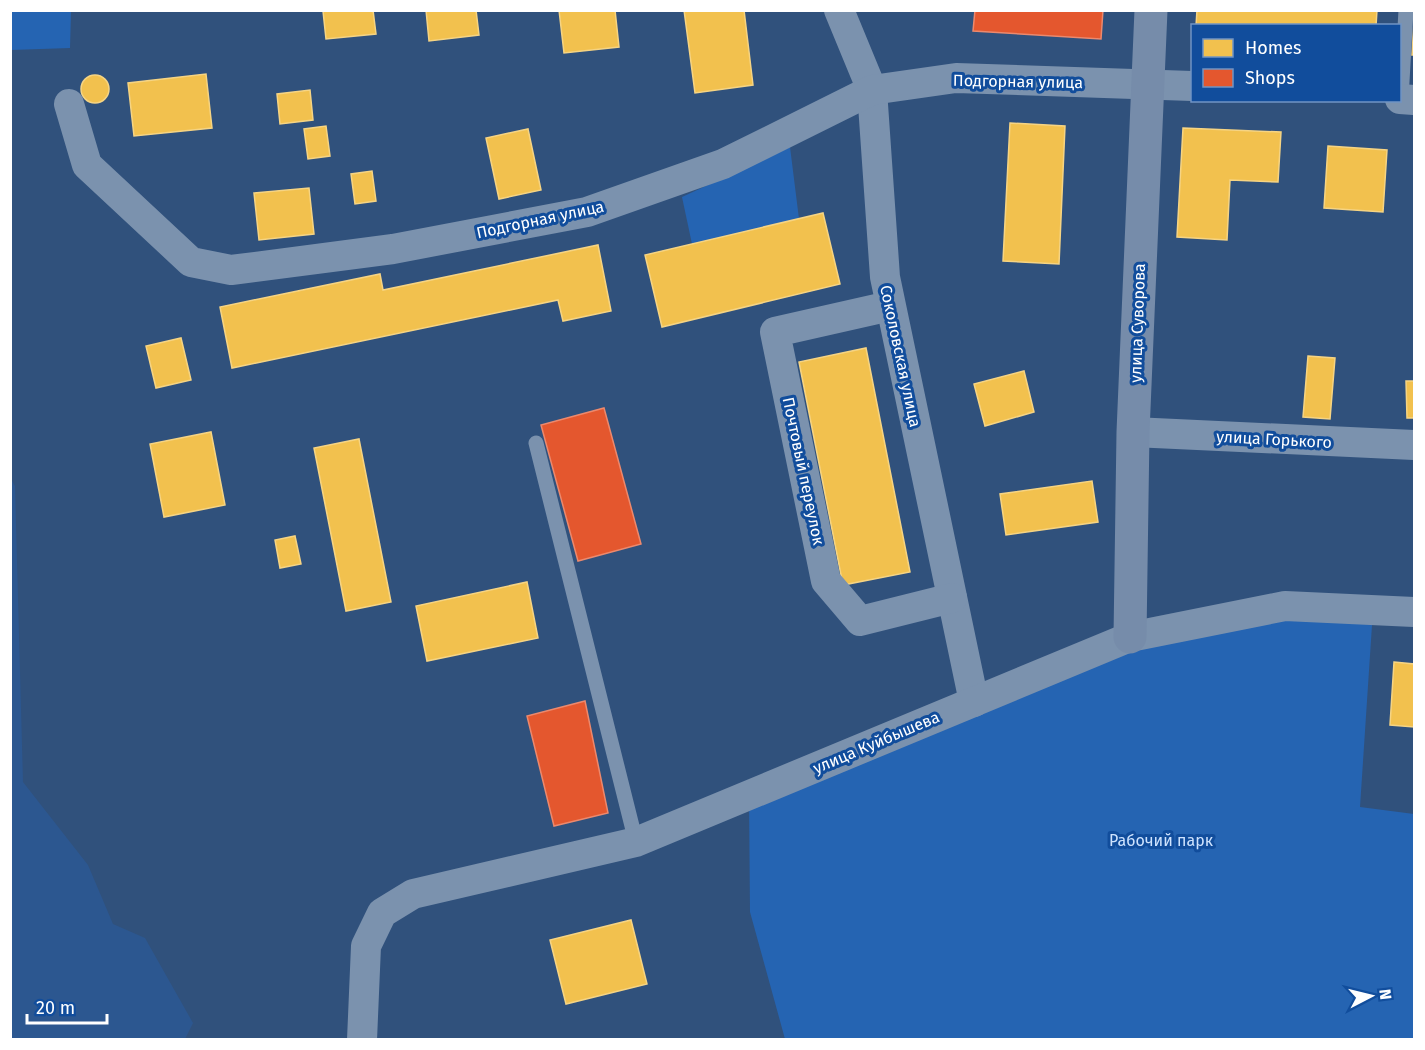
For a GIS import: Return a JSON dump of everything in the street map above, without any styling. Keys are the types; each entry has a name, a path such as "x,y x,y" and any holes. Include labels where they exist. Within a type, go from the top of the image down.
{"street":[{"name":"Соколовская улица","path":"839,10 872,90 885,277 974,702"},
{"name":"улица Суворова","path":"1130,637 1133,432 1150,10"},
{"name":"Подгорная улица","path":"69,104 87,165 191,262 231,270 393,249 587,212 723,164 872,90 956,78 1191,86"},
{"name":"Почтовый переулок","path":"890,306 775,332 826,581 860,621 952,598"},
{"name":"улица Горького","path":"1133,432 1414,446"},
{"name":"улица Куйбышева","path":"362,1040 366,946 382,913 413,894 636,842 1130,637 1285,606 1414,612"}],"lane":[{"path":"1405,100 1407,10"},
{"path":"536,442 636,842"}],"green space":[{"path":"10,11 71,11 70,48 11,50"},
{"path":"790,147 799,219 692,244 682,197"},
{"name":"Рабочий парк","path":"1373,610 1360,807 1414,814 1414,1039 785,1039 750,912 749,796 1130,637"}],"shaded area":[{"path":"11,479 15,486 23,782 88,865 113,924 145,938 193,1023 185,1039 11,1039"}],"building: Homes":[{"path":"373,10 376,34 326,39 323,11"},
{"path":"426,10 476,10 479,35 429,41"},
{"path":"559,10 615,10 619,47 564,53"},
{"path":"684,10 744,10 753,85 695,93"},
{"path":"1197,10 1377,10 1376,24 1196,24"},
{"path":"1414,22 1414,55 1412,55"},
{"path":"206,74 212,128 134,136 128,83"},
{"path":"95,75 105,79 109,89 105,99 95,103 85,99 81,89 85,79"},
{"path":"310,90 313,120 280,124 277,94"},
{"path":"1010,123 1065,126 1059,264 1003,261"},
{"path":"326,126 330,156 308,159 304,129"},
{"path":"1183,128 1281,132 1278,182 1230,180 1227,240 1177,237"},
{"path":"528,129 541,190 499,199 486,138"},
{"path":"1328,146 1387,150 1383,212 1324,208"},
{"path":"372,171 376,201 355,204 351,174"},
{"path":"309,188 314,234 259,240 254,193"},
{"path":"823,213 840,284 662,327 645,255"},
{"path":"598,245 611,311 563,321 558,300 232,368 220,307 380,274 383,290"},
{"path":"181,338 191,380 156,388 146,346"},
{"path":"866,348 910,572 843,585 799,362"},
{"path":"1308,356 1335,358 1330,419 1303,417"},
{"path":"1024,371 1034,412 985,426 974,384"},
{"path":"1406,381 1414,381 1414,418 1407,418"},
{"path":"211,432 225,505 164,517 150,444"},
{"path":"359,439 391,602 346,611 314,448"},
{"path":"1092,481 1098,522 1006,535 1000,494"},
{"path":"295,536 301,564 280,568 275,540"},
{"path":"527,582 538,638 427,661 416,606"},
{"path":"1394,662 1414,664 1414,727 1390,725"},
{"path":"631,920 647,984 566,1004 550,940"}],"building: Shops":[{"path":"975,10 1103,10 1101,39 973,31"},
{"path":"604,408 641,544 578,561 541,425"},
{"path":"585,701 608,813 554,826 527,716"}]}
